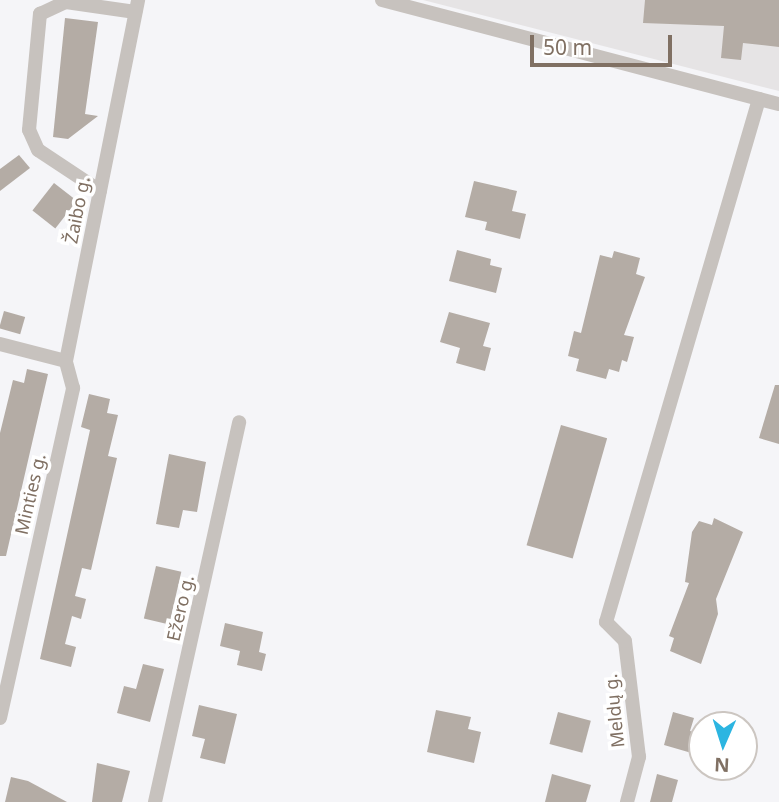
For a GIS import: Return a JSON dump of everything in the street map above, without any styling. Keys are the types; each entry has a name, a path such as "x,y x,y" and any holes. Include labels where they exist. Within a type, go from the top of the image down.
{"street":[{"path":"382,0 779,104"},
{"path":"100,191 38,150 29,130 40,14 66,2 137,6"},
{"name":"Žaibo g.","path":"66,361 137,6"},
{"name":"Meldų g.","path":"627,802 639,757 625,641 606,622 759,99"},
{"path":"0,344 66,361"},
{"name":"Minties g.","path":"0,718 73,388 66,361"},
{"name":"Ežero g.","path":"155,802 240,422"}],"shaded area":[{"path":"423,0 779,0 779,91 611,48"}],"building":[{"path":"645,0 779,0 779,47 743,43 741,60 721,58 724,26 643,23"},
{"path":"65,18 98,22 85,114 98,116 68,139 53,137"},
{"path":"19,155 30,168 0,191 0,169"},
{"path":"474,181 517,191 512,211 526,214 520,239 485,230 487,222 465,217"},
{"path":"54,183 77,201 55,228 32,211"},
{"path":"457,250 491,259 490,265 502,268 496,293 449,281"},
{"path":"614,251 640,258 636,274 645,277 624,335 634,337 627,362 622,360 619,372 609,369 606,379 576,371 579,359 568,356 574,331 581,333 600,255 612,258"},
{"path":"4,311 25,317 20,334 0,329"},
{"path":"449,312 490,323 483,346 491,348 485,371 456,363 460,348 440,342"},
{"path":"27,369 48,374 6,556 0,556 0,433 13,380 24,383"},
{"path":"775,385 779,385 779,444 759,438"},
{"path":"89,394 110,399 107,413 118,415 108,456 117,458 91,570 82,568 75,596 86,599 81,619 72,616 65,644 76,647 71,667 40,659 90,430 81,427"},
{"path":"561,425 607,438 573,558 527,545"},
{"path":"169,454 206,462 197,512 183,510 179,528 156,524"},
{"path":"714,518 743,532 716,599 718,614 701,664 670,651 674,638 669,636 689,583 685,582 692,532 699,521 712,525"},
{"path":"156,566 181,572 169,624 144,619"},
{"path":"225,623 263,632 259,652 266,654 262,671 237,665 240,651 220,646"},
{"path":"143,664 164,669 150,722 117,713 124,686 136,689"},
{"path":"199,705 237,714 225,764 200,758 205,739 192,736"},
{"path":"436,710 471,717 468,729 481,732 474,763 427,752"},
{"path":"558,712 591,721 582,753 549,744"},
{"path":"673,712 688,716 688,752 664,745"},
{"path":"97,763 130,771 122,802 92,802"},
{"path":"552,774 591,785 586,802 545,802"},
{"path":"657,774 678,780 672,802 650,802"},
{"path":"11,777 28,781 67,802 5,802"}]}
